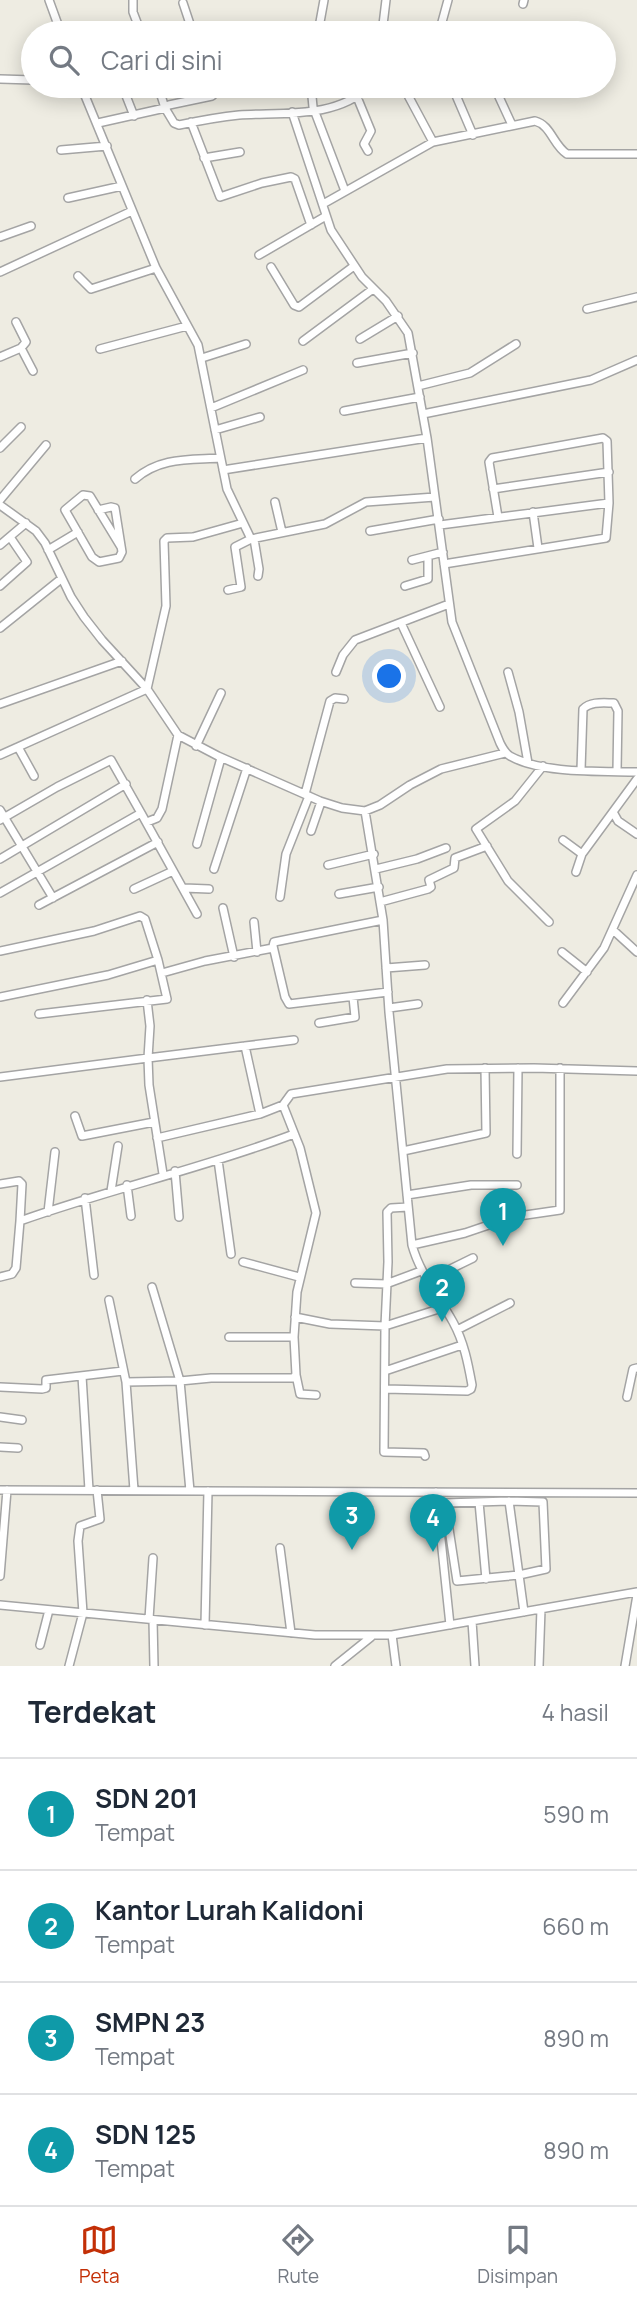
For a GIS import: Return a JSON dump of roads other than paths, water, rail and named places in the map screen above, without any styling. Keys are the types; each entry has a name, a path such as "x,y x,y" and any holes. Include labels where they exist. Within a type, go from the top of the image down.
{"street":[{"path":"49,0 57,21"},
{"path":"133,0 136,21"},
{"path":"320,21 324,0"},
{"path":"383,21 386,0"},
{"path":"442,21 448,0"},
{"path":"183,3 189,21"},
{"path":"0,79 21,80"},
{"path":"87,98 156,268 198,345 230,497 253,539 258,576"},
{"path":"127,98 134,116"},
{"path":"162,98 176,125 336,107 355,98"},
{"path":"98,123 202,98"},
{"path":"312,98 314,110 345,191"},
{"path":"357,98 371,131 364,144 368,151"},
{"path":"410,98 433,142"},
{"path":"457,98 472,135"},
{"path":"500,98 512,125"},
{"path":"292,112 331,230 354,266 398,316 408,333 427,438 454,630 505,753"},
{"path":"323,204 433,142 535,121 543,123 561,150 567,154 637,154"},
{"path":"191,122 220,197 262,183 293,177 311,225"},
{"path":"61,150 107,146"},
{"path":"204,158 240,152"},
{"path":"68,198 122,186"},
{"path":"0,272 132,211"},
{"path":"259,255 326,216"},
{"path":"0,237 31,226"},
{"path":"271,267 294,305 299,307 354,266"},
{"path":"78,276 91,289 156,268"},
{"path":"303,341 373,289"},
{"path":"587,309 636,297 637,307"},
{"path":"360,339 398,316"},
{"path":"0,356 21,348 26,341 16,322"},
{"path":"100,349 187,326"},
{"path":"202,358 246,344"},
{"path":"418,386 470,373 516,344"},
{"path":"21,348 33,371"},
{"path":"357,363 413,353"},
{"path":"423,414 591,380 637,360"},
{"path":"211,408 303,370"},
{"path":"344,411 420,397"},
{"path":"215,430 260,417"},
{"path":"0,448 20,427"},
{"path":"223,470 427,438"},
{"path":"444,564 606,538 609,503 608,442 603,438 492,458 489,462 498,517"},
{"path":"0,500 46,445"},
{"path":"135,479 144,470 164,463 220,458"},
{"path":"493,489 608,472"},
{"path":"98,510 115,508 122,552 119,558 94,561 65,514 67,508 86,495 90,496 98,510 121,547"},
{"path":"228,590 241,587 235,547 253,539 325,524 366,502 435,497"},
{"path":"275,502 282,532"},
{"path":"370,531 609,503"},
{"path":"0,505 36,531 84,617 147,689 178,735 221,758 321,802 342,808 365,811 373,809 441,769 505,753 543,766 637,772"},
{"path":"533,512 538,548"},
{"path":"0,545 26,523"},
{"path":"147,689 166,607 164,541 167,538 193,537 243,523"},
{"path":"48,550 78,533"},
{"path":"0,586 27,562 10,537"},
{"path":"412,560 443,552"},
{"path":"405,586 428,579 428,556"},
{"path":"0,628 61,579"},
{"path":"336,672 343,655 355,640 450,604"},
{"path":"401,623 440,707"},
{"path":"0,704 122,661"},
{"path":"508,672 519,712 528,763"},
{"path":"0,755 147,689"},
{"path":"196,746 220,693"},
{"path":"280,897 286,854 307,795 330,701 335,698 344,699"},
{"path":"581,770 583,709 601,702 614,703 618,711 617,771"},
{"path":"147,822 157,818 162,808 178,735"},
{"path":"18,747 34,776"},
{"path":"198,844 221,758"},
{"path":"52,898 23,846 1,816 113,761 197,914"},
{"path":"543,766 515,801 477,828 477,831 508,881 550,922"},
{"path":"214,869 247,768"},
{"path":"576,872 582,854 637,779"},
{"path":"0,859 126,784"},
{"path":"311,831 321,802"},
{"path":"365,811 383,920 412,1245 421,1270 457,1331 471,1389 385,1390"},
{"path":"613,812 618,821 637,834"},
{"path":"0,893 141,813"},
{"path":"563,840 582,854"},
{"path":"39,905 158,842"},
{"path":"380,902 428,889 429,880 454,868 455,858 487,846"},
{"path":"376,869 417,859 446,848"},
{"path":"328,864 374,854"},
{"path":"134,890 173,871"},
{"path":"564,1003 613,930 637,875"},
{"path":"339,894 379,887"},
{"path":"184,888 209,889"},
{"path":"223,908 234,957"},
{"path":"0,951 94,931 140,916 145,919 167,999 147,999 39,1014"},
{"path":"383,920 274,942 273,948 289,1004 388,992"},
{"path":"254,922 257,952"},
{"path":"613,930 637,951"},
{"path":"162,973 273,948"},
{"path":"562,952 587,972"},
{"path":"0,997 108,975 158,960"},
{"path":"386,968 425,965"},
{"path":"318,1023 356,1016 353,996"},
{"path":"147,999 148,1058 154,1122 163,1174"},
{"path":"389,1008 418,1004"},
{"path":"0,1077 294,1040"},
{"path":"245,1046 260,1114"},
{"path":"403,1151 486,1133 485,1068"},
{"path":"157,1139 260,1114 283,1105 291,1094 298,1091 395,1076 447,1069 485,1068 637,1071"},
{"path":"517,1068 517,1154"},
{"path":"412,1245 465,1233 512,1217 560,1210 560,1068"},
{"path":"283,1105 304,1162 316,1213 299,1277 294,1337 300,1394 316,1395"},
{"path":"75,1116 82,1136 154,1122"},
{"path":"20,1221 85,1198 218,1160 294,1134"},
{"path":"111,1191 118,1146"},
{"path":"47,1212 55,1152"},
{"path":"218,1160 231,1254"},
{"path":"175,1171 179,1217"},
{"path":"0,1184 19,1181 22,1184 16,1268 12,1274 0,1277"},
{"path":"127,1185 131,1216"},
{"path":"407,1195 471,1185 517,1185"},
{"path":"85,1198 93,1275"},
{"path":"408,1207 387,1210 384,1452 424,1453 425,1456"},
{"path":"428,1280 473,1258"},
{"path":"243,1262 299,1277"},
{"path":"355,1283 386,1284 421,1270"},
{"path":"152,1287 180,1381 190,1486"},
{"path":"109,1300 126,1382 134,1486"},
{"path":"457,1331 510,1303"},
{"path":"295,1317 342,1325 385,1326 445,1307"},
{"path":"229,1337 294,1337"},
{"path":"385,1371 462,1345"},
{"path":"627,1397 633,1369 637,1368"},
{"path":"0,1387 42,1389 46,1388 47,1380 123,1371"},
{"path":"126,1382 293,1378 296,1375"},
{"path":"69,1666 83,1611 79,1533 82,1524 100,1519 91,1487 82,1376"},
{"path":"0,1417 22,1420"},
{"path":"0,1447 18,1448"},
{"path":"0,1576 4,1490 190,1486 208,1491 637,1493"},
{"path":"205,1622 208,1491"},
{"path":"436,1492 449,1621"},
{"path":"509,1501 523,1608"},
{"path":"509,1501 541,1501 544,1504 546,1569 459,1582 455,1579 444,1505 448,1502 509,1501"},
{"path":"479,1502 486,1579"},
{"path":"280,1548 291,1630"},
{"path":"153,1558 151,1620 154,1666"},
{"path":"0,1605 291,1630 339,1637 392,1635 449,1621 472,1621 523,1608 541,1609 637,1593 625,1666"},
{"path":"539,1666 541,1609"},
{"path":"40,1644 49,1610"},
{"path":"472,1621 475,1666"},
{"path":"392,1635 396,1666"},
{"path":"335,1666 372,1636"}],"place":[{"name":"SDN 201","path":"503,1246"},
{"name":"Kantor Lurah Kalidoni","path":"442,1322"},
{"name":"SMPN 23","path":"352,1550"},
{"name":"SDN 125","path":"433,1552"}]}
